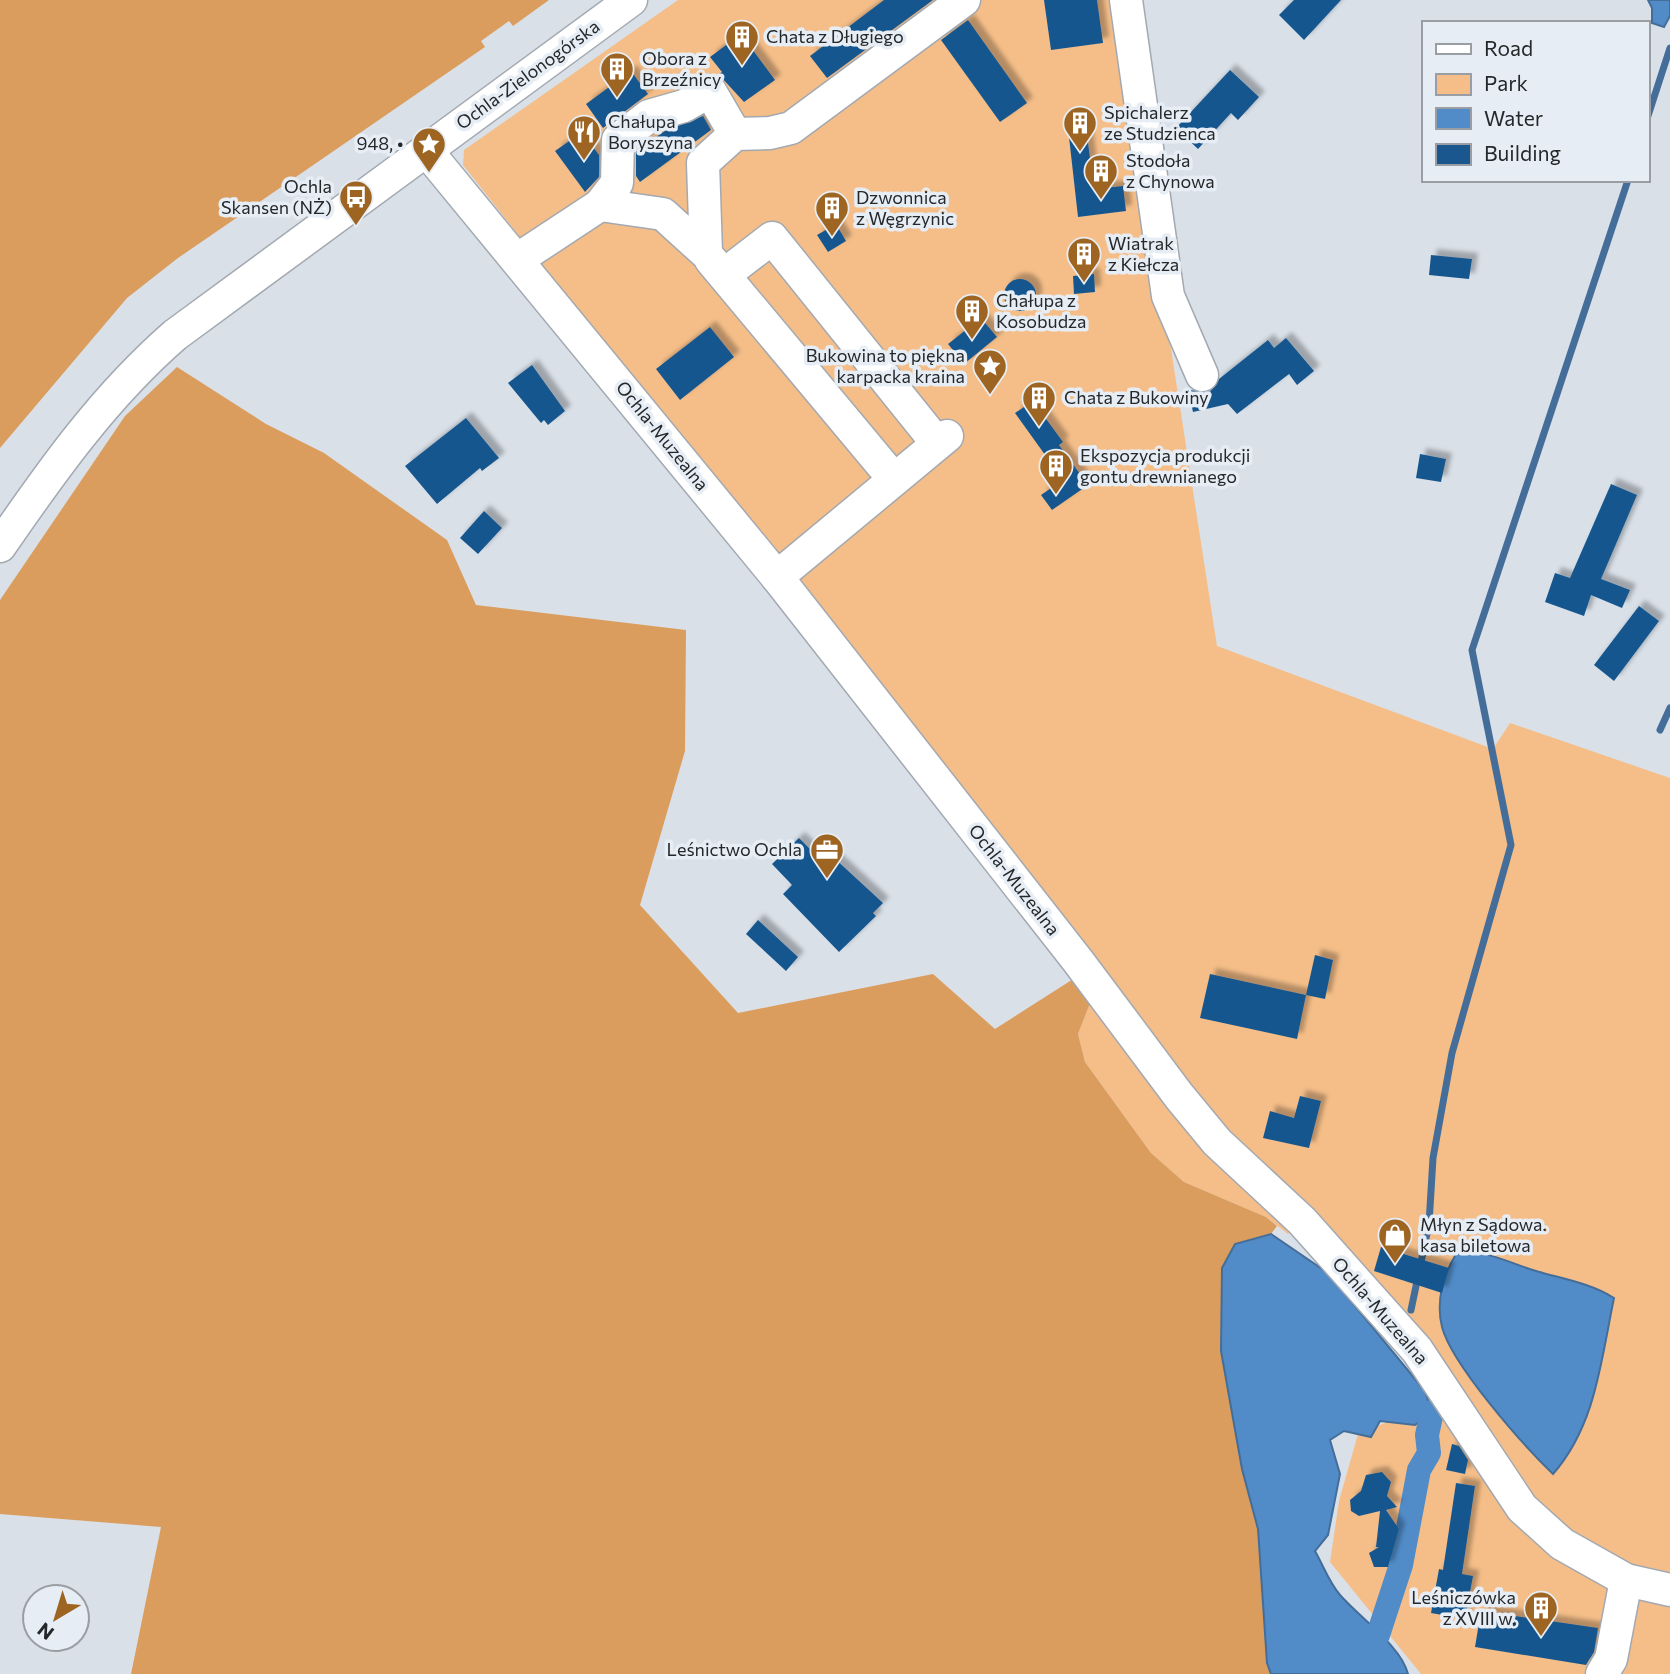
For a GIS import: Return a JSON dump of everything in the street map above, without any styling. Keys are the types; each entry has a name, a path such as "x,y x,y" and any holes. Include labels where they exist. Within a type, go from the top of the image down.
{"street":[{"name":"Ochla-Zielonogórska","path":"0,545 95,415 140,365 213,305 631,0"},
{"path":"715,264 703,163 735,134 770,133 791,128 964,0"},
{"path":"1126,0 1168,296 1202,375"},
{"path":"518,259 600,205 617,183 618,140 649,116 684,106 710,91 735,134"},
{"name":"Ochla-Muzealna","path":"426,150 777,577 1078,961 1179,1096 1217,1142 1286,1207 1417,1350 1522,1508 1562,1544 1626,1580 1670,1590"},
{"path":"600,205 663,214 715,264 893,478"},
{"path":"715,264 772,238 942,439 777,577"},
{"path":"1602,1674 1614,1648 1626,1580"}],"green space":[{"path":"678,0 1117,0 1217,646 1493,749 1510,723 1670,778 1670,1674 1421,1674 1330,1562 1339,1501 1358,1434 1448,1397 1294,1229 1288,1234 1266,1217 1184,1182 1151,1153 1085,1062 1078,1034 1095,990 929,757 921,733 909,729 463,165 464,150"}],"shaded area":[{"path":"0,0 549,0 513,26 509,21 481,41 485,47 178,258 127,298 0,448"},
{"path":"177,367 266,424 324,453 447,540 476,605 686,630 685,751 640,905 738,1013 933,974 995,1029 1078,976 1092,998 1078,1034 1085,1062 1151,1153 1184,1182 1266,1217 1277,1226 1271,1234 1235,1244 1222,1298 1221,1351 1242,1469 1258,1529 1267,1663 1271,1674 131,1674 161,1527 0,1514 0,600 125,416"}],"water":[{"path":"1648,0 1670,0 1670,16 1664,27 1652,23 1652,8"},
{"path":"1271,1234 1328,1273 1425,1391 1432,1412 1415,1425 1380,1421 1371,1437 1344,1431 1330,1440 1340,1474 1328,1535 1315,1551 1336,1590 1389,1643 1408,1674 1271,1674 1267,1663 1258,1529 1242,1469 1221,1351 1222,1268 1235,1244"},
{"path":"1468,1252 1494,1257 1576,1282 1614,1298 1588,1413 1579,1435 1553,1474 1507,1425 1474,1383 1448,1343 1440,1318 1444,1280 1456,1254"}],"building":[{"path":"884,0 933,0 827,78 810,56"},
{"path":"1044,0 1097,0 1103,43 1051,50"},
{"path":"1294,0 1341,0 1304,40 1279,15"},
{"path":"968,20 1027,103 1000,122 941,40"},
{"name":"Chata z Długiego","path":"741,34 775,80 744,102 721,77 719,74 722,72 710,57"},
{"path":"1230,70 1259,97 1238,120 1231,113 1198,149 1176,128"},
{"name":"Obora z Brzeźnicy","path":"631,71 648,94 603,128 586,104"},
{"path":"703,116 711,130 640,182 636,176 636,151 665,131"},
{"name":"Chałupa Boryszyna","path":"582,132 599,155 599,177 585,192 555,151"},
{"path":"1087,135 1094,189 1123,186 1126,211 1078,217 1069,137"},
{"name":"Dzwonnica z Węgrzynic","path":"836,224 846,241 828,252 817,235"},
{"path":"1431,255 1472,259 1469,279 1429,275"},
{"name":"Wiatrak z Kiełcza","path":"1094,274 1095,292 1074,294 1073,276"},
{"path":"1020,279 1031,284 1036,295 1031,306 1020,311 1009,306 1004,295 1009,284"},
{"name":"Chałupa z Kosobudza","path":"981,318 997,337 964,364 948,344"},
{"path":"710,327 734,357 680,400 656,369"},
{"path":"1286,338 1314,371 1297,385 1289,374 1237,414 1228,404 1193,412 1188,390 1210,392 1219,379 1268,340 1274,348"},
{"path":"532,365 565,411 548,425 544,420 541,423 508,383"},
{"path":"1033,401 1063,442 1059,445 1088,485 1052,510 1041,495 1063,480 1015,413"},
{"path":"466,418 499,458 482,471 480,468 437,504 405,466"},
{"path":"1420,454 1446,459 1441,482 1416,478"},
{"path":"1611,484 1637,495 1601,579 1630,590 1622,608 1591,595 1584,616 1545,602 1555,573 1570,578"},
{"path":"484,511 502,528 478,554 460,538"},
{"path":"1639,606 1659,621 1614,681 1594,665"},
{"path":"799,838 812,851 819,844 883,903 873,913 876,916 839,952 783,894 792,885 772,864"},
{"path":"758,920 798,957 786,971 746,934"},
{"path":"1315,955 1333,960 1325,999 1306,995"},
{"path":"1210,974 1306,995 1297,1039 1200,1018"},
{"path":"1300,1096 1321,1101 1309,1148 1263,1138 1270,1111 1294,1118"},
{"path":"1381,1247 1449,1268 1442,1293 1374,1271"},
{"path":"1452,1444 1459,1446 1468,1460 1465,1474 1446,1470"},
{"path":"1382,1472 1391,1482 1387,1496 1397,1507 1386,1510 1399,1529 1388,1567 1374,1567 1369,1553 1379,1547 1376,1547 1380,1511 1359,1516 1351,1511 1350,1500 1361,1491 1366,1475"},
{"path":"1456,1483 1475,1486 1462,1574 1473,1576 1465,1619 1431,1613 1439,1569 1443,1570"},
{"name":"Leśniczówka z XVIII w.","path":"1481,1611 1598,1628 1594,1652 1586,1665 1475,1647"}],"waterway":[{"path":"1649,113 1670,48"},
{"path":"1411,1310 1429,1224 1433,1158 1452,1053 1511,845 1472,650 1627,182"},
{"path":"1660,730 1670,708"},
{"path":"1378,1635 1401,1565 1419,1470 1429,1453 1427,1435 1432,1412"}],"place":[{"name":"Chata z Długiego","path":"742,67"},
{"name":"Obora z Brzeźnicy","path":"617,99"},
{"name":"Spichalerz ze Studzienca","path":"1080,153"},
{"name":"Chałupa Boryszyna","path":"584,162"},
{"name":"948, •","path":"429,174"},
{"name":"Stodoła z Chynowa","path":"1101,201"},
{"name":"Ochla Skansen (NŻ)","path":"356,227"},
{"name":"Dzwonnica z Węgrzynic","path":"832,238"},
{"name":"Wiatrak z Kiełcza","path":"1084,284"},
{"name":"Chałupa z Kosobudza","path":"972,341"},
{"name":"Bukowina to piękna karpacka kraina","path":"990,396"},
{"name":"Chata z Bukowiny","path":"1039,428"},
{"name":"Ekspozycja produkcji gontu drewnianego","path":"1056,496"},
{"name":"Leśnictwo Ochla","path":"827,880"},
{"name":"Młyn z Sądowa. kasa biletowa","path":"1395,1265"},
{"name":"Leśniczówka z XVIII w.","path":"1541,1638"}]}
